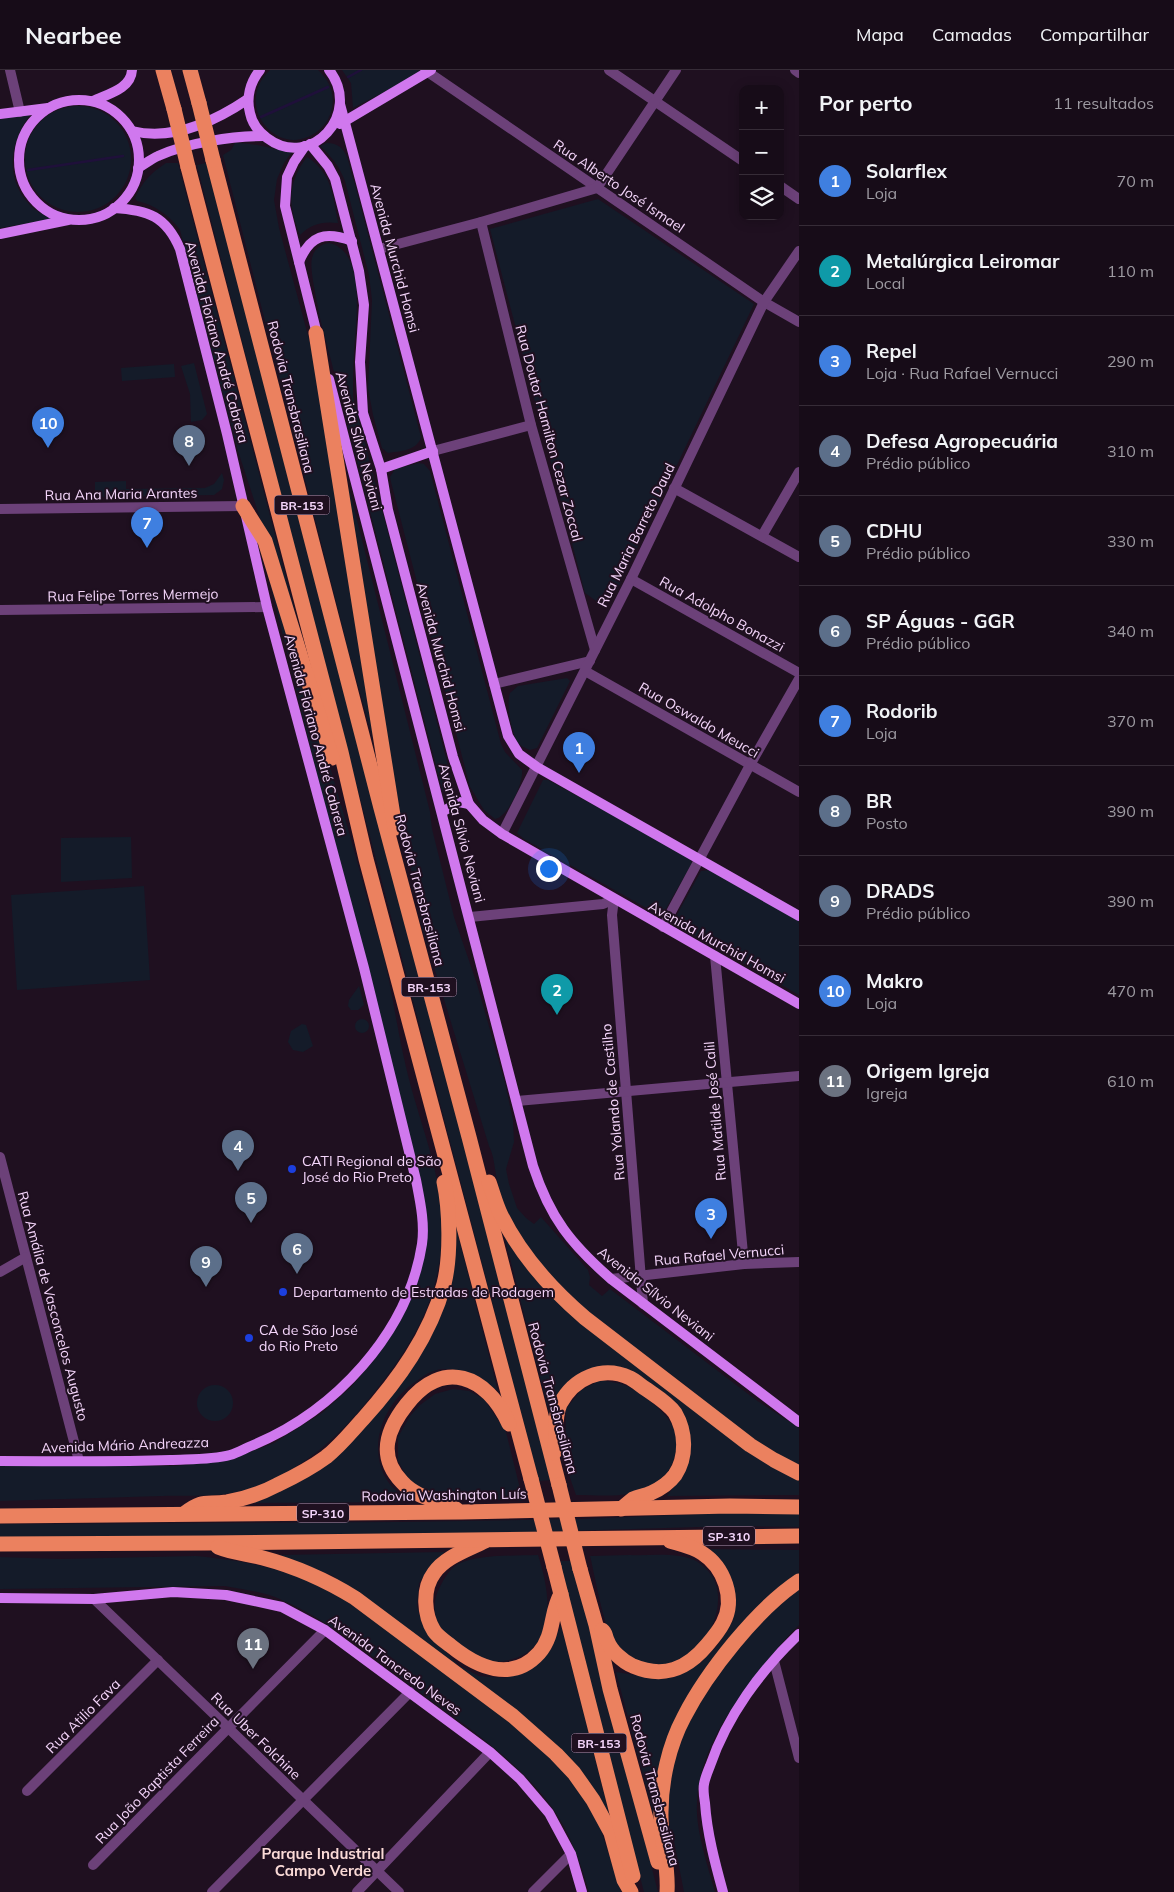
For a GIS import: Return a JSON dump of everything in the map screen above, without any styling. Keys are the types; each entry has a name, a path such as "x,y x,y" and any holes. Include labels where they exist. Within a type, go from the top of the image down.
{"highway":[{"name":"BR-153","path":"163,70 341,752 356,816 554,1567 637,1892"},
{"name":"Rodovia Transbrasiliana","path":"190,70 596,1625 610,1689 667,1892"},
{"path":"316,333 395,831 392,847"},
{"path":"243,506 265,541 346,802 356,816"},
{"path":"469,1137 481,1158 504,1220 538,1272 561,1298 750,1445 799,1473"},
{"path":"184,1514 198,1503 227,1502 251,1496 275,1486 326,1457 344,1441 400,1374 420,1344 444,1283 449,1249 445,1188 440,1158 441,1139"},
{"path":"552,1459 556,1445 556,1423 559,1407 568,1392 581,1380 596,1373 613,1373 630,1378 662,1400 674,1412 680,1427 684,1443 682,1459 675,1474 666,1485 651,1494 634,1498 621,1509"},
{"path":"462,1512 442,1502 420,1495 402,1482 393,1470 388,1458 387,1444 389,1432 395,1419 412,1398 425,1386 440,1379 452,1377 468,1380 482,1387 493,1397 519,1438"},
{"name":"Rodovia Washington Luís","path":"0,1516 462,1512 730,1506 799,1507"},
{"name":"SP-310","path":"0,1544 799,1536"},
{"path":"596,1625 605,1632 607,1641 618,1656 632,1666 650,1671 668,1671 684,1666 697,1657 724,1622 728,1606 727,1590 722,1575 713,1562 701,1552 660,1537"},
{"path":"488,1539 447,1560 433,1574 427,1588 428,1619 435,1632 464,1656 479,1665 495,1670 510,1670 525,1664 539,1653 550,1637 556,1602 561,1594"},
{"path":"208,1543 231,1552 260,1557 288,1565 332,1584 355,1598 513,1716 556,1754 574,1773 593,1800 611,1834 624,1880 631,1892"},
{"path":"667,1892 668,1878 663,1849 662,1804 664,1778 673,1745 684,1718 704,1685 760,1614 782,1593 799,1581"}],"main road":[{"path":"93,101 127,84 132,76 132,70"},
{"path":"260,70 251,85 248,99 250,115 258,130 264,136 283,146 308,145 327,134 344,120 428,71"},
{"name":"Avenida Murchid Homsi","path":"329,70 337,83 344,120 508,736 519,754 537,767 799,916"},
{"path":"0,114 48,107 75,99 93,101 112,109 132,130 138,149 138,168 132,186 121,202 114,208 97,217 70,219 52,214 37,203 26,188 20,171 19,153 24,135 34,119 48,107"},
{"path":"132,130 145,134 186,130 225,115 248,99"},
{"path":"327,134 337,118 340,104"},
{"path":"138,168 158,156 192,146 234,137 264,136"},
{"name":"Avenida Murchid Homsi","path":"308,145 328,166 335,179 352,241 364,305 360,362 363,413 381,469 388,510 453,757 469,804 483,820 502,834 799,1004"},
{"name":"Avenida Sílvio Neviani","path":"308,145 289,172 285,189 285,206 316,333 336,401 533,1166 542,1194 567,1236 586,1258 611,1280 799,1422"},
{"name":"Avenida Floriano André Cabrera","path":"114,208 135,209 147,213 162,222 173,233 224,421 267,607 364,968 421,1203 422,1242 417,1268 401,1308"},
{"path":"0,234 50,225 70,219"},
{"path":"299,262 304,250 313,241 324,236 337,236 352,241"},
{"path":"381,469 433,451"},
{"path":"442,812 459,802 469,804"},
{"name":"Avenida Mário Andreazza","path":"0,1461 153,1460 230,1455 271,1438 308,1416 347,1384 373,1353 401,1308"},
{"name":"Avenida Tancredo Neves","path":"0,1598 94,1598 173,1592 226,1595 282,1606 325,1630 490,1752 520,1779 549,1813 571,1854 582,1892"},
{"path":"723,1892 715,1864 706,1816 704,1784 716,1749 740,1705 774,1661 799,1634"}],"street":[{"path":"10,70 20,112"},
{"path":"609,70 739,158"},
{"path":"379,249 597,188 676,70"},
{"path":"795,70 799,73"},
{"name":"Rua Alberto José Ismael","path":"428,71 764,302 799,322"},
{"path":"784,189 799,199"},
{"name":"Rua Doutor Hamilton Cezar Zoccal","path":"481,222 531,425 595,650"},
{"name":"Rua Maria Barreto Daud","path":"502,834 631,579 764,302 799,251"},
{"path":"433,451 531,425"},
{"path":"762,536 799,472"},
{"path":"674,488 799,557"},
{"name":"Rua Ana Maria Arantes","path":"0,508 243,506"},
{"name":"Rua Adolpho Bonazzi","path":"631,579 799,674"},
{"name":"Rua Felipe Torres Mermejo","path":"0,610 267,607"},
{"path":"494,684 590,661"},
{"name":"Rua Oswaldo Meucci","path":"585,671 799,792"},
{"path":"662,927 799,679"},
{"path":"470,918 603,904 614,899"},
{"name":"Rua Yolando de Castilho","path":"614,899 612,915 643,1304"},
{"name":"Rua Matilde José Calil","path":"715,956 744,1264"},
{"path":"517,1101 799,1076"},
{"name":"Rua Amália de Vasconcelos Augusto","path":"0,1158 79,1461"},
{"path":"0,1272 26,1257"},
{"name":"Rua Rafael Vernucci","path":"611,1280 744,1264 799,1262"},
{"name":"Rua Uber Folchine","path":"94,1598 399,1892"},
{"name":"Rua João Baptista Ferreira","path":"93,1865 325,1630"},
{"name":"Rua Atilio Fava","path":"27,1791 158,1660"},
{"path":"774,1661 799,1758"},
{"path":"212,1892 410,1692"},
{"path":"357,1892 490,1752"},
{"path":"533,1892 571,1854"}],"shaded area":[{"path":"270,70 318,70 322,74 330,87 333,102 329,117 319,130 304,138 289,140 276,135 265,126 258,114 256,99 259,84"},
{"path":"342,70 418,70 421,73 353,108 351,83"},
{"path":"78,106 98,110 115,122 127,139 131,159 127,179 115,196 98,208 78,212 58,208 41,196 29,179 25,159 29,139 41,122 58,110"},
{"path":"32,113 19,134 15,146 13,170 21,194 37,211 52,219 0,228 0,119"},
{"path":"235,143 292,152 284,163 277,179 274,200 279,228 316,365 375,739 373,739 351,661 223,155 231,150"},
{"path":"327,143 340,147 349,162 421,437 416,445 403,451 388,453 382,448 373,415 368,388 372,300 369,275 345,181 335,162 320,146"},
{"path":"307,157 322,170 330,186 338,223 327,222 317,224 308,228 300,235 293,214 292,195 296,176"},
{"path":"166,163 178,163 305,649 303,650 238,451 180,230 161,211 137,201 135,198 148,178"},
{"path":"206,163 552,1480 539,1481 308,600 197,165"},
{"path":"598,199 754,304 617,590 599,603 585,593 490,229"},
{"path":"329,243 341,249 349,260 354,275 357,309 353,397 453,785 454,792 449,794 444,793 442,789 320,318 311,263 314,252 323,244"},
{"path":"194,363 207,414 202,420 191,422 190,394 181,366"},
{"path":"174,364 175,377 122,381 121,368"},
{"path":"419,463 424,464 430,471 501,744 505,752 522,770 518,790 510,806 500,817 495,819 484,810 470,787 391,482 390,477 395,469"},
{"path":"222,473 224,480 222,489 214,495 95,497 95,482 126,481 126,489 205,488 214,484"},
{"path":"349,488 430,812 432,829 454,917 477,984 505,1083 513,1120 514,1142 506,1169 517,1208 534,1224 541,1217 588,1270 590,1277 589,1285 602,1296 610,1289 756,1400 799,1428 799,1465 768,1448 738,1427 616,1334 574,1299 537,1260 521,1238 509,1215 500,1191 492,1153 422,928 395,784 345,490"},
{"path":"263,555 333,776 383,952 406,1067 430,1151 439,1194 442,1215 442,1237 436,1280 430,1300 413,1337 390,1372 364,1406 322,1448 307,1460 272,1480 252,1488 219,1495 0,1501 0,1466 175,1466 229,1460 274,1443 322,1413 351,1387 375,1359 402,1313 426,1238 352,904 347,896"},
{"path":"567,678 570,681 537,748 530,750 523,747 517,741 511,724 509,710 510,693 518,686"},
{"path":"543,780 548,780 689,857 692,863 664,912 657,914 524,839 517,833"},
{"path":"131,837 132,878 61,882 61,838"},
{"path":"710,870 799,920 799,995 677,926 674,920 701,871"},
{"path":"144,886 150,980 17,990 11,895"},
{"path":"359,986 364,1005 358,1010 351,1010 348,1006 349,1000"},
{"path":"359,1019 365,1019 369,1026 365,1033 359,1033 355,1029 355,1023"},
{"path":"302,1024 306,1025 313,1046 303,1052 293,1050 288,1042 291,1031"},
{"path":"456,1227 498,1391 468,1373 442,1369 422,1377 405,1390 396,1400 388,1411 383,1423 378,1449 384,1475 389,1483 410,1502 250,1503 363,1428 451,1274"},
{"path":"503,1231 544,1288 799,1478 799,1495 667,1496 683,1474 688,1428 636,1375 566,1386 549,1413"},
{"path":"601,1380 621,1384 647,1398 662,1412 673,1427 676,1434 676,1453 667,1473 655,1485 626,1494 576,1495 569,1475 565,1454 566,1409 581,1390"},
{"path":"215,1385 222,1386 228,1390 232,1396 232,1410 228,1416 222,1420 215,1421 208,1420 202,1416 198,1410 197,1403 198,1396 202,1390 208,1386"},
{"path":"453,1389 469,1391 484,1399 506,1432 523,1501 443,1497 420,1490 407,1477 398,1461 398,1437 410,1416 420,1405 435,1394"},
{"path":"726,1513 799,1514 799,1527 732,1526 462,1534 0,1538 0,1524 398,1522 581,1519"},
{"path":"705,1549 799,1550 799,1575 686,1703 655,1820 616,1672 660,1679 675,1677 700,1663 717,1646 729,1627 734,1601"},
{"path":"444,1552 419,1583 417,1607 424,1627 458,1665 479,1676 505,1678 534,1667 551,1649 561,1625 611,1821 571,1764 333,1576 278,1555"},
{"path":"538,1555 545,1583 547,1613 545,1628 539,1640 530,1651 509,1660 498,1662 486,1661 461,1647 440,1628 435,1615 436,1595 449,1572 455,1566 466,1561 486,1557"},
{"path":"671,1555 687,1558 701,1564 714,1579 718,1591 716,1616 704,1641 686,1658 671,1664 651,1665 635,1661 624,1655 614,1643 605,1619 590,1556"},
{"path":"196,1556 233,1560 266,1567 333,1591 519,1727 572,1780 589,1805 600,1827 621,1892 589,1892 574,1847 558,1816 537,1788 504,1756 351,1641 302,1609 270,1595 225,1586 0,1589 0,1557 60,1559"},
{"path":"561,1561 572,1561 658,1892 644,1892 559,1566"},
{"path":"799,1584 799,1625 766,1662 728,1714 709,1752 702,1772 698,1793 697,1814 699,1833 715,1892 684,1892 674,1841 671,1840 668,1811 669,1779 686,1722 740,1641"}],"waterway":[{"path":"348,77 361,70"},
{"path":"261,117 328,87"},
{"path":"28,170 123,156"}],"place":[{"name":"Makro","path":"48,448"},
{"name":"BR","path":"189,466"},
{"name":"Rodorib","path":"147,548"},
{"name":"Solarflex","path":"579,773"},
{"name":"Metalúrgica Leiromar","path":"557,1015"},
{"name":"CATI Regional de São José do Rio Preto","path":"292,1169"},
{"name":"Defesa Agropecuária","path":"238,1171"},
{"name":"CDHU","path":"251,1223"},
{"name":"Repel","path":"711,1239"},
{"name":"SP Águas - GGR","path":"297,1274"},
{"name":"DRADS","path":"206,1287"},
{"name":"Departamento de Estradas de Rodagem","path":"283,1292"},
{"name":"CA de São José do Rio Preto","path":"249,1338"},
{"name":"Origem Igreja","path":"253,1669"}],"district":[{"name":"Parque Industrial Campo Verde","path":"323,1862"}]}
